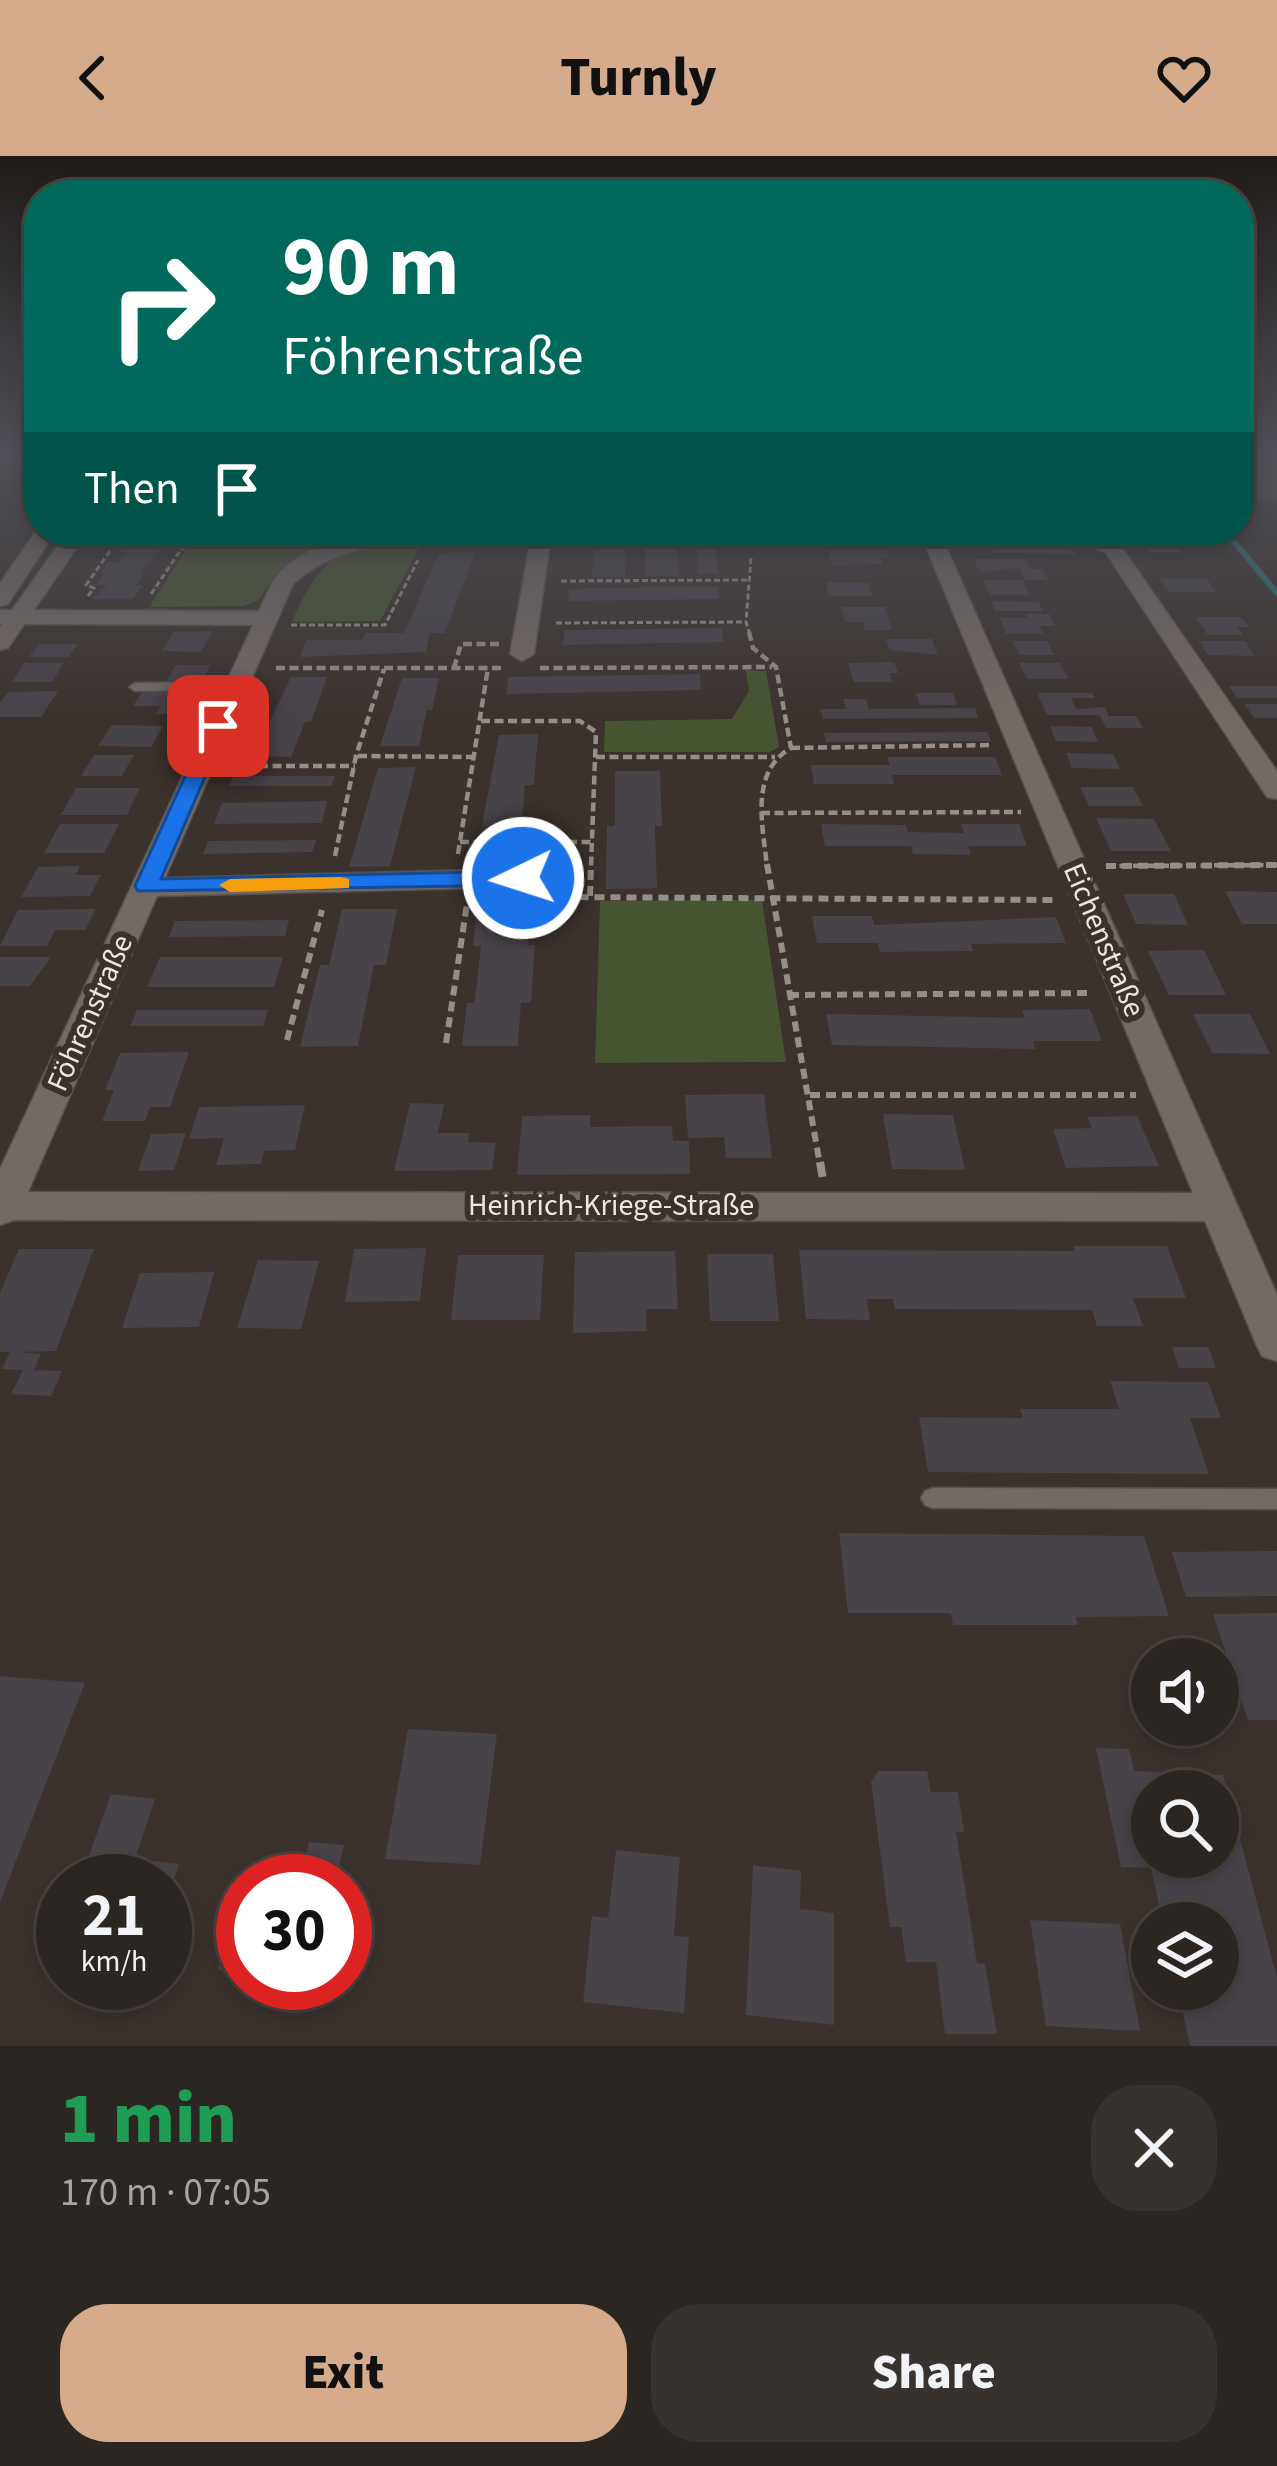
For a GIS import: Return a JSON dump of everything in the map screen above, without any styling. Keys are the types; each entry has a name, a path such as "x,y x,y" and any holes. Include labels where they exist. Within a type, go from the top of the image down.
{"street":[{"path":"0,599 36,546"},
{"path":"0,643 9,617 76,546"},
{"name":"Föhrenstraße","path":"2,1208 284,581 313,558 356,546"},
{"path":"523,647 539,546"},
{"name":"Eichenstraße","path":"936,546 1277,1344"},
{"name":"Föhrenstraße","path":"1105,546 1113,549 1277,791"},
{"path":"9,617 265,621"},
{"path":"146,886 523,878"},
{"name":"Heinrich-Kriege-Straße","path":"2,1208 1219,1207"}],"lane":[{"path":"135,687 240,677"},
{"path":"933,1498 1277,1499"}],"path":[{"path":"92,601 87,598 94,588 86,585 113,546"},
{"path":"136,617 185,546"},
{"path":"265,621 385,625 422,546"},
{"path":"753,546 746,622 753,648 776,667 791,748"},
{"path":"533,581 748,580"},
{"path":"240,677 488,668 523,647 746,622"},
{"path":"454,668 461,644 776,667"},
{"path":"446,1043 462,882 460,842 488,668"},
{"path":"287,1040 329,884 356,756 384,669"},
{"path":"481,721 580,721 596,732 590,897"},
{"path":"596,757 775,758 791,748 1021,745"},
{"path":"356,756 474,757"},
{"path":"775,758 763,784 761,813 771,896 828,1207"},
{"path":"200,766 355,766"},
{"path":"761,813 1050,812"},
{"path":"460,842 591,842"},
{"path":"1073,866 1277,866"},
{"path":"523,878 559,897 1088,900"},
{"path":"789,995 1127,993"},
{"path":"810,1095 1171,1095"}],"green space":[{"path":"326,546 296,559 259,600 244,606 149,607 187,548"},
{"path":"420,546 380,621 292,622 326,565 339,556 372,547"},
{"path":"746,670 766,671 779,747 770,752 604,752 605,721 732,719 749,691"},
{"path":"762,900 786,1062 595,1063 600,901"}],"building":[{"path":"125,546 158,546 155,550 161,550 139,573 144,573 136,585 143,585 133,599 92,599 107,585 96,585 108,562 118,562 126,552 119,552"},
{"path":"594,546 626,546 625,577 592,577"},
{"path":"645,546 677,546 679,576 645,576"},
{"path":"981,546 1065,546 1078,555 996,553"},
{"path":"1146,546 1177,546 1182,553 1150,553"},
{"path":"697,547 716,547 718,574 698,574"},
{"path":"887,550 890,558 881,558 883,564 832,565 828,551"},
{"path":"475,552 445,633 430,633 426,652 300,657 306,640 362,640 365,633 404,633 439,553"},
{"path":"973,559 1025,559 1030,569 1042,569 1048,580 1025,580 1019,568 980,572"},
{"path":"1158,578 1206,578 1216,592 1168,592"},
{"path":"983,580 1023,580 1030,595 990,595"},
{"path":"826,582 869,583 872,596 829,596"},
{"path":"718,587 720,599 568,601 569,589"},
{"path":"992,601 1039,602 1043,611 995,611"},
{"path":"841,607 885,607 892,630 865,630 863,622 845,622"},
{"path":"1025,614 1049,614 1055,626 1039,626 1043,634 1006,634 1000,618 1027,618"},
{"path":"1195,617 1241,617 1249,627 1237,627 1243,635 1208,635"},
{"path":"722,628 723,642 563,645 565,630"},
{"path":"174,631 213,631 201,652 162,651"},
{"path":"886,639 932,639 938,655 890,650"},
{"path":"1013,641 1047,641 1054,655 1019,655"},
{"path":"1199,641 1245,641 1255,656 1208,655"},
{"path":"39,644 78,644 69,657 29,657"},
{"path":"894,662 898,673 889,673 892,682 854,682 848,663"},
{"path":"24,663 63,663 52,682 12,682"},
{"path":"1019,663 1060,663 1068,679 1027,679"},
{"path":"176,665 211,665 201,682 166,682"},
{"path":"700,674 701,690 506,694 508,677"},
{"path":"291,677 327,677 311,722 305,722 291,757 253,756"},
{"path":"402,678 439,678 432,710 427,710 419,746 380,746"},
{"path":"1229,686 1277,686 1277,698 1237,698"},
{"path":"58,691 41,717 0,717 0,702 8,692"},
{"path":"143,691 202,691 190,714 156,714 160,706 133,706"},
{"path":"916,693 953,693 957,705 920,705"},
{"path":"1037,693 1092,693 1095,698 1071,698 1076,709 1105,707 1109,716 1136,716 1143,728 1106,728 1099,715 1047,715"},
{"path":"843,699 866,699 869,709 975,708 978,718 823,719 820,709 846,709"},
{"path":"1244,704 1277,704 1277,718 1254,718"},
{"path":"112,725 163,726 151,747 98,746"},
{"path":"1050,726 1092,727 1098,742 1056,741"},
{"path":"987,732 991,741 826,742 824,733"},
{"path":"538,734 534,785 525,785 522,826 482,826 499,735"},
{"path":"1066,753 1113,754 1120,769 1072,768"},
{"path":"94,755 134,755 122,776 81,776"},
{"path":"887,757 995,757 1002,775 892,775 894,784 814,784 811,765 890,765"},
{"path":"416,767 390,866 349,867 378,768"},
{"path":"615,771 660,771 657,888 606,889 607,826 615,826"},
{"path":"233,776 335,776 331,786 229,786"},
{"path":"1080,787 1133,787 1143,806 1089,806"},
{"path":"76,788 140,788 127,815 61,815"},
{"path":"327,801 322,823 214,824 222,803"},
{"path":"1096,818 1154,819 1171,851 1111,851"},
{"path":"60,824 119,824 104,853 44,853"},
{"path":"821,824 906,825 908,832 964,833 961,824 1019,824 1027,846 968,846 971,855 913,854 911,846 825,846"},
{"path":"316,840 312,852 203,854 208,841"},
{"path":"80,866 76,875 101,875 90,896 21,897 38,867"},
{"path":"1225,891 1277,892 1277,924 1242,924"},
{"path":"1123,894 1174,894 1188,925 1136,924"},
{"path":"96,909 85,930 55,930 47,946 0,946 18,910"},
{"path":"342,909 397,909 386,965 374,965 358,1046 300,1047 320,965 329,965"},
{"path":"531,909 528,945 535,945 531,1002 521,1003 518,1046 462,1046 467,1003 474,1003 477,983 481,946 473,946 477,910"},
{"path":"812,916 872,916 874,925 1056,917 1066,943 880,952 878,943 817,943"},
{"path":"289,920 285,936 169,937 175,921"},
{"path":"1204,950 1226,995 1169,995 1148,951"},
{"path":"0,957 51,957 30,986 0,986"},
{"path":"160,957 283,957 274,987 147,987"},
{"path":"1090,1009 1102,1041 1033,1041 1035,1049 832,1045 826,1014 1025,1018 1022,1010"},
{"path":"137,1010 268,1010 263,1026 130,1026"},
{"path":"1193,1014 1250,1014 1270,1054 1212,1053"},
{"path":"189,1052 170,1107 150,1107 145,1121 102,1121 114,1090 105,1090 120,1053"},
{"path":"764,1094 772,1158 726,1158 724,1137 688,1138 685,1095"},
{"path":"410,1103 444,1104 438,1133 469,1133 468,1142 496,1143 492,1170 394,1171"},
{"path":"305,1105 295,1150 264,1151 261,1164 216,1165 224,1138 189,1139 199,1107"},
{"path":"883,1114 953,1115 965,1170 892,1169"},
{"path":"590,1115 590,1127 672,1126 673,1141 689,1141 690,1174 517,1175 522,1116"},
{"path":"1137,1116 1159,1166 1066,1168 1053,1129 1092,1128 1087,1117"},
{"path":"186,1133 174,1170 138,1171 151,1134"},
{"path":"1073,1246 1167,1246 1186,1298 1133,1298 1143,1326 1097,1326 1092,1310 895,1309 893,1299 867,1299 870,1320 806,1319 799,1250 1075,1251"},
{"path":"426,1248 420,1301 345,1302 354,1249"},
{"path":"19,1249 94,1249 56,1351 18,1352 41,1354 34,1370 62,1371 51,1396 11,1394 23,1370 2,1369 10,1352 0,1352 0,1293"},
{"path":"675,1251 678,1309 646,1309 647,1331 573,1333 575,1252"},
{"path":"707,1254 773,1254 779,1321 710,1321"},
{"path":"458,1255 544,1255 540,1320 451,1320"},
{"path":"258,1260 319,1261 301,1329 237,1328"},
{"path":"214,1272 199,1327 122,1328 140,1273"},
{"path":"1172,1347 1208,1347 1216,1368 1179,1368"},
{"path":"1110,1381 1208,1382 1221,1418 1190,1418 1209,1474 928,1472 919,1417 1023,1418 1020,1409 1119,1409"},
{"path":"839,1533 1144,1536 1169,1616 1076,1617 1078,1625 953,1625 951,1613 848,1613"},
{"path":"1277,1551 1277,1596 1186,1597 1172,1552"},
{"path":"1277,1613 1277,1720 1248,1720 1239,1693 1239,1638 1221,1638 1213,1614"},
{"path":"0,1676 85,1683 0,1902"},
{"path":"408,1729 497,1734 480,1865 385,1859"},
{"path":"1096,1748 1129,1749 1134,1770 1131,1867 1121,1867"},
{"path":"878,1771 927,1771 931,1792 958,1792 964,1832 956,1832 977,1963 985,1964 997,2034 945,2034 936,1962 906,1962 901,1927 890,1927 871,1782"},
{"path":"111,1794 155,1799 137,1854 90,1854"},
{"path":"1239,1835 1277,1978 1277,2046 1190,2046 1182,2010 1239,2010 1239,1902 1158,1902 1153,1878 1239,1878"},
{"path":"309,1842 344,1845 342,1854 306,1854"},
{"path":"616,1850 680,1857 674,1936 689,1937 684,2013 583,2002 592,1916 608,1918"},
{"path":"753,1865 801,1871 800,1909 834,1913 834,2025 746,2015"},
{"path":"1030,1920 1120,1924 1131,2010 1136,2010 1140,2031 1046,2026"}],"waterway":[{"path":"1238,546 1277,593"}],"slow traffic":[{"path":"230,885 341,883"}],"route":[{"path":"218,726 146,886 523,878"}]}
